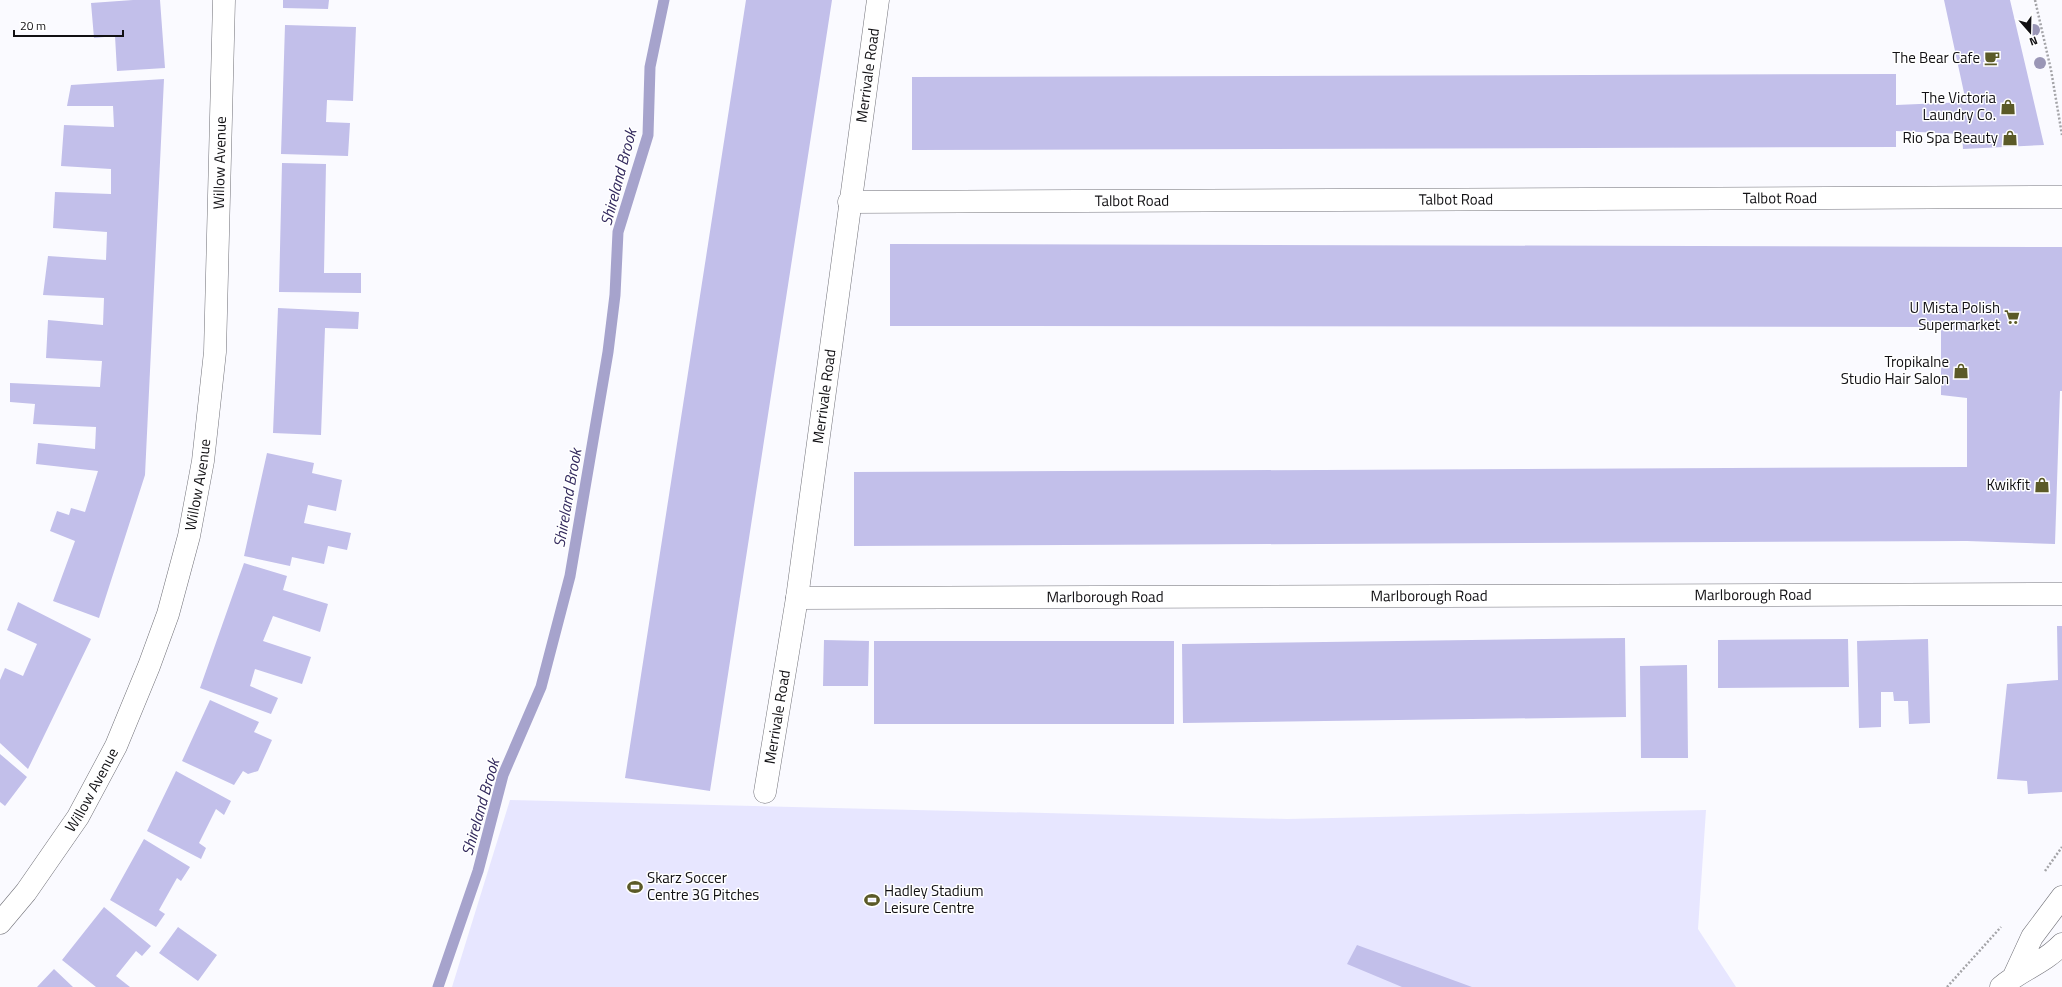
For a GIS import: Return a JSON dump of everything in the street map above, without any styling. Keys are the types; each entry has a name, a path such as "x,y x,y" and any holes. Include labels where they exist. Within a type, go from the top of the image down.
{"street":[{"name":"Willow Avenue","path":"0,923 26,892 78,817 116,746 147,672 168,614 189,536 203,461 215,352 224,0"},
{"name":"Merrivale Road","path":"764,792 797,598 849,202 878,0"},
{"name":"Talbot Road","path":"849,202 2062,197"},
{"name":"Marlborough Road","path":"797,598 2062,594"},
{"path":"2013,983 2032,937 2062,897"},
{"path":"2013,983 2050,957 2062,944"}],"path":[{"path":"2035,0 2051,70 2062,135"}],"shaded area":[{"name":"Hadley Stadium Leisure Centre","path":"510,800 1287,819 1706,810 1698,929 1736,987 452,987"}],"building":[{"path":"160,0 165,68 117,71 115,36 94,38 91,3"},
{"path":"283,0 329,0 328,9 283,8"},
{"path":"746,0 832,0 710,791 625,778"},
{"path":"1944,0 2010,0 2044,145 1963,149 1962,134 1896,131 1896,147 912,150 912,77 1896,74 1896,105 1966,102"},
{"path":"285,25 356,27 353,101 327,100 326,122 350,123 348,156 281,154"},
{"path":"164,79 145,475 99,618 53,601 75,541 50,531 57,511 69,515 71,508 85,512 98,471 36,464 38,443 95,449 96,427 33,424 35,404 10,402 10,383 100,387 102,361 46,358 48,320 103,325 104,298 43,295 48,256 106,260 107,232 53,228 55,192 111,194 111,169 61,166 64,125 114,127 113,106 67,106 71,85"},
{"path":"282,163 326,164 324,273 361,273 361,293 279,292"},
{"path":"890,244 2062,247 2062,391 2060,391 2055,544 1967,541 854,546 854,472 1967,467 1967,398 1941,395 1941,327 890,326"},
{"path":"278,308 359,312 358,329 325,328 321,435 273,433"},
{"path":"267,453 314,463 312,473 342,480 336,511 308,505 304,523 351,533 347,550 328,546 324,564 292,557 290,566 244,556"},
{"path":"244,563 287,576 283,590 328,604 320,632 273,616 263,641 311,657 302,684 255,669 250,686 278,698 271,714 200,688"},
{"path":"18,602 91,639 28,769 0,743 0,680 5,668 23,676 37,644 7,630"},
{"path":"2057,626 2062,626 2062,792 2028,794 2027,781 1997,779 2007,684 2058,680"},
{"path":"1625,638 1626,717 1183,723 1182,644"},
{"path":"1848,639 1849,687 1718,688 1718,640"},
{"path":"1928,639 1930,723 1909,724 1908,701 1894,701 1893,692 1881,692 1881,727 1859,728 1857,641"},
{"path":"824,640 869,641 868,686 823,686"},
{"path":"874,641 1174,641 1174,724 874,724"},
{"path":"1687,665 1688,758 1641,758 1640,666"},
{"path":"210,700 259,722 254,732 272,740 258,771 248,774 243,771 234,785 182,761"},
{"path":"0,754 27,777 5,806 0,802"},
{"path":"176,771 231,801 224,815 216,809 199,843 206,848 201,859 147,831"},
{"path":"144,839 190,867 181,881 177,878 159,910 165,914 156,927 110,900"},
{"path":"104,907 151,946 142,956 136,951 116,976 130,987 96,987 62,960"},
{"path":"178,927 217,955 198,981 159,953"},
{"path":"1357,945 1472,987 1402,987 1347,964"},
{"path":"54,969 73,987 37,987"}],"waterway":[{"name":"Shireland Brook","path":"438,987 478,871 503,775 541,687 570,576 608,352 615,295 618,232 648,135 650,67 664,0"}],"place":[{"name":"The Bear Cafe","path":"1992,58"},
{"name":"The Victoria Laundry Co.","path":"2008,107"},
{"name":"Rio Spa Beauty","path":"2010,138"},
{"name":"U Mista Polish Supermarket","path":"2012,317"},
{"name":"Tropikalne Studio Hair Salon","path":"1961,371"},
{"name":"Kwikfit","path":"2042,485"},
{"name":"Skarz Soccer Centre 3G Pitches","path":"635,887"},
{"name":"Hadley Stadium Leisure Centre","path":"872,900"}]}
